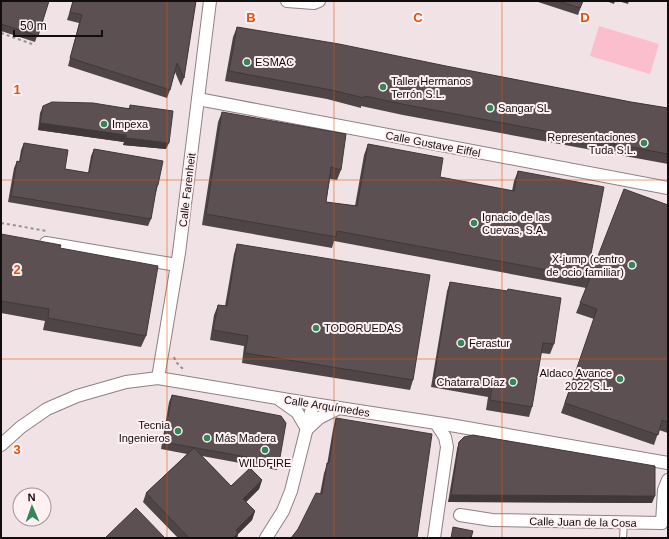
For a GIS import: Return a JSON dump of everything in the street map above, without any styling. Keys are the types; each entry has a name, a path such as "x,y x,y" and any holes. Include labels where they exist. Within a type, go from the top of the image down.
{"street":[{"name":"Calle Farenheit","path":"158,378 177,265 210,1"},
{"path":"287,1 314,3 319,1"},
{"name":"Calle Gustave Eiffel","path":"198,99 668,188"},
{"path":"31,241 177,265"},
{"name":"Calle Arquímedes","path":"1,445 21,427 47,409 65,401 77,396 126,382 158,378 468,428 668,463"},
{"path":"278,398 297,412 307,429"},
{"path":"266,538 283,511 292,491 313,404"},
{"path":"307,429 319,418 339,408"},
{"path":"434,538 447,447 445,437 436,423"},
{"path":"447,447 458,433 468,428"},
{"name":"Calle Juan de la Cosa","path":"460,515 492,520 662,523 664,490 668,480"}],"lane":[{"path":"624,523 624,538"}],"path":[{"path":"1,33 35,45"},
{"path":"171,352 176,362 185,372"}],"shaded area":[{"path":"599,26 659,44 650,74 590,56"}],"building":[{"path":"1,1 49,1 38,36 1,24"},
{"path":"73,1 196,1 184,78 177,63 170,90 70,58 82,15 70,12"},
{"path":"558,1 583,1 580,8"},
{"path":"237,27 339,44 668,108 668,154 365,96 364,98 331,90 229,71"},
{"name":"Impexa","path":"52,102 93,103 130,109 130,105 173,111 169,143 126,138 126,135 40,123 43,106"},
{"path":"222,112 346,134 341,170 331,167 326,202 357,206 368,144 443,158 440,177 514,191 518,171 604,187 590,259 596,261 624,189 668,205 668,422 662,420 658,435 565,403 597,309 580,303 590,278 337,231 336,237 206,214"},
{"path":"24,143 68,150 65,169 89,173 94,149 163,161 151,219 11,196 17,161 20,162"},
{"path":"1,234 61,245 60,248 158,266 146,336 48,318 49,309 1,301"},
{"name":"TODORUEDAS","path":"237,244 430,275 413,380 245,353 248,336 213,330 218,305 227,306"},
{"path":"450,282 507,291 508,289 561,298 554,344 543,343 532,407 490,400 492,387 434,377"},
{"path":"172,395 281,416 286,423 279,463 163,442"},
{"path":"336,418 432,434 417,538 291,538 298,529 316,493 322,494 327,463 329,463"},
{"path":"473,435 655,466 655,496 451,495 459,442 464,437"},
{"path":"194,448 231,486 250,468 262,480 243,499 255,511 236,530 238,533 233,538 189,538 146,493"},
{"path":"136,508 165,538 105,538"},
{"path":"453,527 473,531 471,538 451,538"}],"place":[{"name":"ESMAC","path":"247,62"},
{"name":"Taller Hermanos Terrón S.L.","path":"383,87"},
{"name":"Sangar SL","path":"490,108"},
{"name":"Impexa","path":"104,124"},
{"name":"Representaciones Tuda S.L.","path":"644,143"},
{"name":"Ignacio de las Cuevas, S.A.","path":"474,223"},
{"name":"X-jump (centro de ocio familiar)","path":"632,265"},
{"name":"TODORUEDAS","path":"316,328"},
{"name":"Ferastur","path":"461,343"},
{"name":"Aldaco Avance 2022 S.L.","path":"620,379"},
{"name":"Chatarra Díaz","path":"513,382"},
{"name":"Tecnia Ingenieros","path":"178,431"},
{"name":"Más Madera","path":"207,438"},
{"name":"WILDFIRE","path":"265,450"}]}
